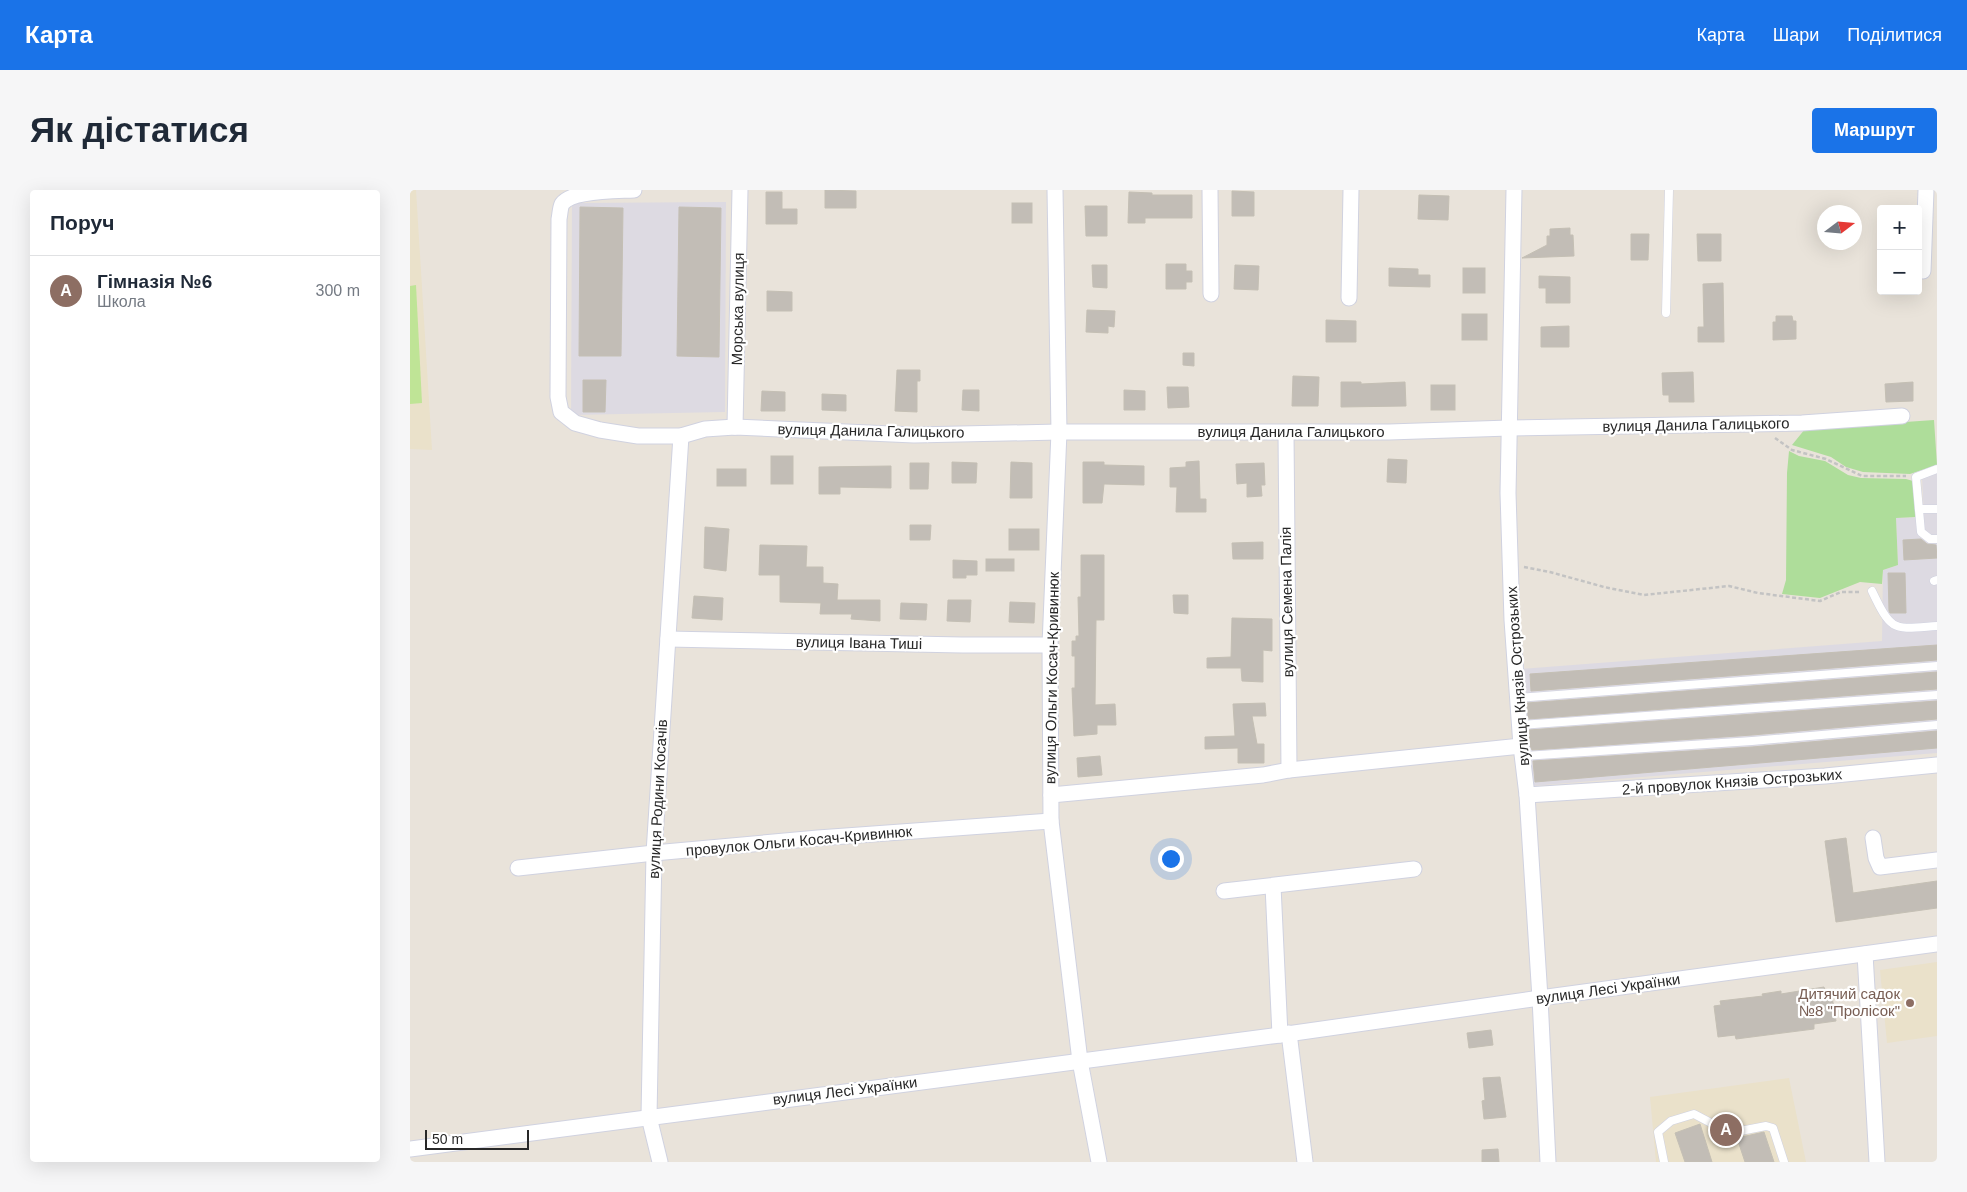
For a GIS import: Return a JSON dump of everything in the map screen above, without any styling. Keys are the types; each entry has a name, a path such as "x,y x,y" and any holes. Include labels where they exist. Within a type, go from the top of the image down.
{"street":[{"name":"вулиця Данила Галицького","path":"634,190 584,191 567,198 561,205 558,397 562,412 575,423 600,430 638,436 681,436 705,429 735,428 914,435 1059,432 1389,432 1802,423 1902,416"},
{"name":"Морська вулиця","path":"735,428 740,190"},
{"name":"вулиця Ольги Косач-Кривинюк","path":"1055,190 1059,432 1050,645 1050,821 1080,1061 1100,1162"},
{"path":"1210,190 1210,294"},
{"path":"1349,298 1351,190"},
{"name":"вулиця Князів Острозьких","path":"1514,190 1508,492 1510,565 1540,998 1548,1162"},
{"path":"1923,271 1926,190"},
{"name":"вулиця Семена Палія","path":"1286,433 1289,770"},
{"name":"вулиця Родини Косачів","path":"660,1162 650,1116 654,853 681,436"},
{"name":"вулиця Івана Тиші","path":"668,639 952,645 1050,645"},
{"path":"1051,795 1263,775 1289,770 1522,751"},
{"name":"2-й провулок Князів Острозьких","path":"1527,795 1825,776 1937,765"},
{"name":"провулок Ольги Косач-Кривинюк","path":"518,868 818,838 1050,821"},
{"path":"1873,838 1876,858 1880,867 1937,860"},
{"path":"1224,892 1414,869"},
{"path":"1273,886 1284,1034 1305,1162"},
{"name":"вулиця Лесі Українки","path":"410,1148 1284,1034 1937,944"},
{"path":"1865,954 1877,1162"}],"lane":[{"path":"1666,312 1669,190"},
{"path":"1937,469 1916,477 1922,532 1930,539 1937,539"},
{"path":"1919,509 1937,508"},
{"path":"1872,591 1885,618 1900,628 1937,626"},
{"path":"1518,698 1937,666"},
{"path":"1520,725 1937,695"},
{"path":"1522,751 1752,741 1937,725"},
{"path":"1664,1162 1658,1132 1671,1121 1694,1114 1730,1133 1766,1126 1773,1128 1784,1162"}],"path":[{"path":"1773,437 1792,450 1826,459 1862,476 1916,477"},
{"path":"1510,565 1550,572 1604,587 1644,595 1729,586 1758,593 1820,601 1841,592 1872,591"}],"shaded area":[{"path":"410,190 416,190 432,450 410,449"},
{"path":"726,202 725,412 571,415 572,203"},
{"path":"1937,473 1937,753 1531,786 1520,669 1882,641 1883,570 1898,565 1896,518 1924,517 1922,477"},
{"name":"Дитячий садок №8 \"Пролісок\"","path":"1937,962 1937,1036 1887,1043 1880,970"},
{"path":"1789,1078 1806,1162 1656,1162 1650,1097"}],"green space":[{"path":"416,285 422,403 410,404 410,286"},
{"path":"1934,420 1937,465 1910,474 1863,472 1846,467 1831,457 1792,445 1805,429"},
{"path":"1789,451 1799,456 1825,461 1848,475 1861,478 1906,479 1913,481 1916,517 1896,518 1898,565 1883,570 1882,584 1860,582 1820,598 1782,594 1786,580"}],"building":[{"path":"825,190 856,191 856,208 825,208"},
{"path":"1232,191 1254,192 1254,216 1232,216"},
{"path":"766,192 782,192 782,209 797,209 797,224 766,224"},
{"path":"1129,192 1152,193 1152,195 1192,195 1192,218 1145,218 1145,223 1128,223"},
{"path":"1419,195 1449,196 1448,220 1418,219"},
{"path":"1012,203 1032,203 1032,223 1012,223"},
{"path":"1085,206 1107,206 1107,236 1086,236"},
{"path":"580,207 623,208 621,356 579,356"},
{"path":"679,207 721,208 719,357 677,356"},
{"path":"1570,228 1570,235 1573,235 1574,256 1522,258 1547,245 1547,236 1550,236 1550,229"},
{"path":"1631,234 1649,234 1648,260 1631,260"},
{"path":"1697,234 1721,234 1721,261 1698,261"},
{"path":"1166,264 1186,264 1186,271 1192,271 1192,282 1186,282 1186,289 1166,289"},
{"path":"1092,265 1107,265 1107,288 1093,287"},
{"path":"1235,265 1259,266 1258,290 1234,289"},
{"path":"1389,268 1418,269 1418,275 1430,275 1430,287 1389,286"},
{"path":"1463,268 1485,268 1485,293 1463,293"},
{"path":"1539,276 1570,277 1570,303 1546,303 1546,288 1539,288"},
{"path":"1723,283 1724,342 1698,342 1698,327 1704,327 1703,284"},
{"path":"767,291 792,292 792,311 767,311"},
{"path":"1087,310 1115,311 1114,327 1108,326 1108,333 1086,332"},
{"path":"1462,314 1487,314 1487,340 1462,340"},
{"path":"1776,316 1792,316 1793,321 1796,321 1796,339 1773,340 1773,322 1776,322"},
{"path":"1326,320 1356,321 1356,342 1326,342"},
{"path":"1569,326 1569,347 1541,347 1541,327"},
{"path":"1183,353 1194,353 1194,366 1183,365"},
{"path":"897,370 920,370 920,381 917,381 917,412 895,411"},
{"path":"1693,372 1694,402 1669,402 1669,395 1663,395 1662,373"},
{"path":"1293,376 1319,377 1318,406 1292,406"},
{"path":"583,380 606,380 605,412 583,412"},
{"path":"1341,382 1361,382 1361,384 1405,382 1406,406 1341,407"},
{"path":"1913,382 1913,401 1886,402 1885,384"},
{"path":"1431,385 1455,385 1455,410 1431,410"},
{"path":"1167,387 1188,387 1189,407 1168,408"},
{"path":"963,390 979,390 979,411 962,410"},
{"path":"1124,390 1145,391 1145,410 1124,410"},
{"path":"762,391 785,392 785,411 761,411"},
{"path":"822,394 846,395 846,411 822,410"},
{"path":"771,456 793,456 793,484 771,484"},
{"path":"1388,459 1407,460 1406,483 1387,482"},
{"path":"1199,461 1200,499 1206,499 1206,512 1176,512 1177,487 1170,487 1170,468 1186,467 1186,462"},
{"path":"952,462 977,463 976,483 952,483"},
{"path":"1011,462 1032,463 1032,498 1010,498"},
{"path":"1083,462 1104,462 1104,465 1144,466 1144,485 1104,484 1102,503 1083,503"},
{"path":"910,463 929,463 928,489 910,489"},
{"path":"1264,463 1265,485 1261,485 1262,496 1247,497 1247,483 1237,484 1236,464"},
{"path":"891,466 891,488 840,487 840,494 819,494 819,467"},
{"path":"717,469 746,469 746,486 717,486"},
{"path":"910,525 931,525 930,540 910,540"},
{"path":"705,527 729,529 726,571 704,568"},
{"path":"1009,529 1039,529 1039,550 1009,550"},
{"path":"1921,539 1927,544 1936,545 1937,558 1904,560 1903,540"},
{"path":"1263,542 1263,559 1233,559 1232,543"},
{"path":"760,545 807,546 806,567 823,567 823,583 838,584 837,600 880,600 880,621 851,619 852,614 820,614 821,603 780,602 780,575 759,575"},
{"path":"1081,555 1104,555 1104,620 1096,620 1095,705 1115,704 1116,725 1097,725 1097,734 1074,736 1072,688 1075,688 1075,656 1072,656 1072,641 1076,641 1076,636 1079,636 1078,597 1081,597"},
{"path":"986,559 1014,559 1014,571 986,571"},
{"path":"953,560 977,561 977,575 966,575 966,578 953,578"},
{"path":"1888,573 1905,573 1906,613 1890,613 1889,611"},
{"path":"1173,595 1188,595 1188,614 1174,613"},
{"path":"694,596 723,598 722,620 692,618"},
{"path":"948,600 971,600 970,622 947,621"},
{"path":"1010,602 1035,603 1034,623 1009,622"},
{"path":"901,603 927,604 926,620 900,619"},
{"path":"1232,618 1272,619 1272,651 1263,650 1263,682 1242,681 1241,668 1207,668 1207,658 1231,657"},
{"path":"1937,645 1937,660 1531,691 1530,674"},
{"path":"1937,672 1937,689 1528,719 1527,703"},
{"path":"1937,701 1937,719 1752,735 1532,750 1530,745 1529,730"},
{"path":"1265,703 1266,716 1252,716 1257,744 1264,744 1264,763 1238,763 1238,748 1205,749 1205,737 1235,736 1233,704"},
{"path":"1937,731 1937,748 1535,782 1533,761 1752,747"},
{"path":"1100,756 1102,775 1078,777 1077,758"},
{"path":"1846,838 1853,893 1937,881 1937,908 1836,922 1825,841"},
{"path":"1824,987 1825,991 1831,990 1836,1021 1814,1024 1814,1029 1736,1039 1735,1035 1718,1037 1714,1006 1721,1005 1720,1001 1763,996 1762,994 1781,991 1781,994"},
{"path":"1491,1030 1493,1045 1469,1048 1467,1033"},
{"path":"1500,1077 1506,1117 1484,1119 1482,1101 1485,1100 1483,1078"},
{"path":"1700,1124 1712,1162 1685,1162 1675,1133"},
{"path":"1764,1132 1774,1162 1745,1162 1737,1138"},
{"path":"1498,1149 1499,1162 1482,1162 1482,1150"}],"place":[{"name":"Дитячий садок №8 \"Пролісок\"","path":"1910,1003"},
{"name":"Гімназія №6","path":"1726,1130"}]}
